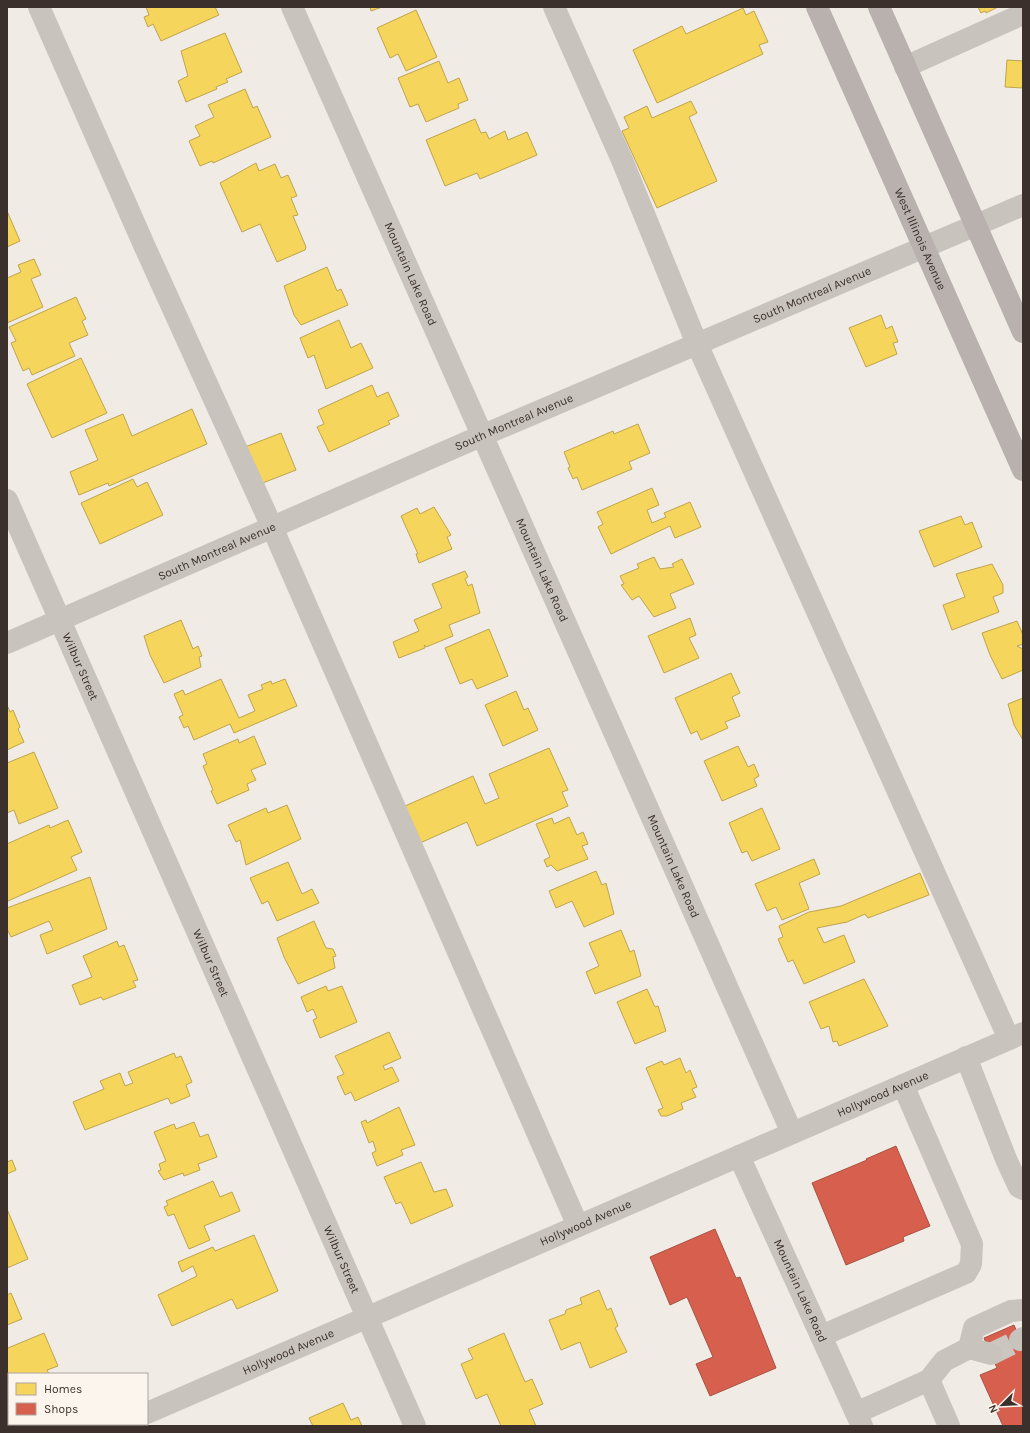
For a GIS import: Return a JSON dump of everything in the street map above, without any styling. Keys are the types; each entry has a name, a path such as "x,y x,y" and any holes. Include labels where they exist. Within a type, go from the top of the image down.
{"main road":[{"name":"West Illinois Avenue","path":"818,7 1023,470"},
{"path":"879,7 1023,332"}],"street":[{"path":"39,7 144,245 272,527 578,1226"},
{"name":"Mountain Lake Road","path":"292,7 481,436 792,1133"},
{"path":"554,7 622,160 697,344 1016,1036"},
{"path":"905,67 1023,14"},
{"name":"South Montreal Avenue","path":"7,643 481,436 1023,205"},
{"name":"Wilbur Street","path":"7,500 415,1426"},
{"name":"Hollywood Avenue","path":"148,1412 1016,1036"},
{"path":"966,1057 1006,1159 1019,1187 1023,1189"},
{"path":"821,1336 966,1273 972,1264 972,1244 902,1085"},
{"name":"Mountain Lake Road","path":"739,1156 859,1419"},
{"path":"969,1348 974,1328 1012,1311 1023,1310"},
{"path":"859,1419 929,1380 944,1361 969,1348 991,1354"},
{"path":"929,1380 949,1426"}],"building: Homes":[{"path":"146,7 215,7 219,15 161,41 153,24 148,27 144,17 149,15"},
{"path":"370,7 382,7 371,11"},
{"path":"978,7 998,7 986,13 985,11 981,13"},
{"path":"743,8 746,15 754,11 768,42 759,45 763,54 657,103 633,50 682,26 686,34"},
{"path":"416,10 437,57 406,71 398,54 390,58 377,28"},
{"path":"225,33 242,72 226,79 228,82 216,87 217,89 186,102 178,81 188,76 181,51"},
{"path":"1007,60 1023,61 1023,88 1005,87"},
{"path":"439,61 448,83 459,78 468,100 458,104 459,108 426,122 418,104 410,107 398,78"},
{"path":"245,89 253,108 257,106 271,137 213,163 212,161 200,166 189,141 200,136 195,126 214,117 208,105"},
{"path":"691,101 697,113 689,117 717,181 657,208 622,131 629,128 624,117 647,106 652,118"},
{"path":"475,119 481,133 486,132 489,139 505,131 508,140 527,132 537,155 480,179 477,173 445,186 426,140"},
{"path":"256,163 259,171 275,164 281,178 288,175 297,196 291,198 298,215 293,216 306,247 305,250 277,262 260,224 242,232 220,183"},
{"path":"7,211 20,241 7,247"},
{"path":"34,259 41,275 31,279 43,307 7,323 7,278 21,272 18,265"},
{"path":"327,267 337,291 341,289 348,305 301,325 294,315 284,286"},
{"path":"76,297 86,319 82,321 88,335 69,343 75,356 32,375 29,368 23,371 11,343 16,341 9,327"},
{"path":"881,315 886,329 892,326 898,342 893,343 897,354 866,367 849,328"},
{"path":"339,320 351,348 361,343 373,368 326,389 314,355 308,358 300,338"},
{"path":"81,358 107,413 52,438 27,384"},
{"path":"372,385 377,397 388,392 399,416 388,421 390,424 329,452 317,427 324,424 318,410"},
{"path":"192,409 207,444 109,486 108,483 79,495 70,472 98,460 85,430 123,414 132,436"},
{"path":"638,424 650,453 629,462 632,469 582,490 577,477 573,479 568,468 570,467 564,452 613,431 614,434"},
{"path":"281,433 296,470 260,484 245,447"},
{"path":"133,479 137,487 147,482 163,515 100,544 81,503"},
{"path":"652,488 659,505 647,510 652,523 666,517 664,513 690,502 701,527 675,538 670,526 611,554 598,527 603,524 597,512"},
{"path":"434,507 451,535 447,537 452,549 419,563 416,554 418,554 401,516 417,508 420,514"},
{"path":"961,516 965,525 972,522 982,547 934,567 919,531"},
{"path":"654,557 660,569 674,567 672,564 682,559 694,584 670,594 676,608 654,617 639,596 632,600 621,585 624,584 620,576 639,568 637,564"},
{"path":"992,564 1003,585 1003,593 993,597 999,612 952,630 943,605 965,597 956,574"},
{"path":"465,571 468,577 465,579 468,586 472,584 480,613 449,625 453,636 426,647 425,645 425,648 399,658 393,642 419,631 414,620 442,608 432,584"},
{"path":"690,618 696,635 689,638 699,658 664,673 648,636"},
{"path":"181,620 193,649 198,646 202,656 199,657 201,667 164,683 150,655 144,636"},
{"path":"1017,621 1023,635 1023,644 1017,646 1023,649 1023,670 1002,679 990,655 982,633"},
{"path":"489,629 508,676 477,689 472,679 460,684 445,648"},
{"path":"731,673 740,693 732,697 740,716 725,722 728,728 701,740 697,731 691,734 675,698"},
{"path":"221,679 239,718 255,711 248,695 263,689 261,685 271,681 272,684 285,679 297,706 234,733 230,724 194,740 188,726 184,728 179,717 183,715 174,694 183,690 185,695"},
{"path":"516,691 524,710 528,708 538,730 503,746 485,705"},
{"path":"1023,698 1023,740 1014,725 1008,704"},
{"path":"7,705 10,712 13,710 20,727 18,729 24,742 7,750"},
{"path":"254,736 266,764 251,770 256,780 247,784 249,790 217,804 203,766 207,764 203,754 238,739 239,743"},
{"path":"738,746 748,767 754,764 759,776 754,779 757,786 722,801 704,761"},
{"path":"549,748 568,790 562,792 568,806 477,846 467,822 420,843 405,806 473,776 485,804 499,798 489,774"},
{"path":"34,752 58,808 19,824 14,810 7,813 7,763"},
{"path":"287,805 301,839 246,865 240,840 236,842 228,825 266,808 268,813"},
{"path":"762,808 780,849 752,861 747,851 742,853 729,823"},
{"path":"569,817 577,835 583,832 588,844 582,846 588,859 557,871 551,865 547,867 544,860 550,857 536,824 552,818 554,824"},
{"path":"68,820 82,852 71,857 77,870 8,901 7,844 49,825 50,828"},
{"path":"814,859 820,874 799,883 809,909 782,920 776,907 767,911 755,884"},
{"path":"288,862 302,894 312,889 319,903 277,921 268,901 262,904 250,878"},
{"path":"596,871 602,885 606,883 614,914 584,927 572,901 556,908 549,891"},
{"path":"920,873 929,895 868,918 865,914 847,922 817,928 824,943 844,935 855,962 804,984 793,960 788,962 778,939 783,937 779,926 809,912 841,906"},
{"path":"90,877 107,929 47,954 40,935 53,930 49,921 11,937 7,929 7,908"},
{"path":"314,921 326,948 333,949 336,956 333,957 335,968 298,984 284,957 277,938"},
{"path":"621,930 630,952 634,950 641,976 595,994 586,972 599,966 589,943"},
{"path":"117,941 119,947 124,945 138,980 133,981 136,987 103,1000 101,997 80,1005 72,985 92,977 83,956"},
{"path":"864,979 888,1026 839,1046 837,1041 833,1042 829,1026 821,1029 809,1002"},
{"path":"326,986 328,991 342,986 357,1022 320,1038 313,1020 317,1018 313,1009 307,1012 301,997"},
{"path":"647,989 655,1007 658,1006 666,1031 635,1044 617,1002"},
{"path":"389,1032 401,1058 383,1066 385,1070 392,1067 399,1081 355,1101 351,1092 345,1095 337,1077 344,1074 335,1056"},
{"path":"174,1053 176,1058 181,1056 192,1082 186,1085 190,1096 171,1104 168,1098 85,1130 73,1102 104,1089 100,1081 120,1073 125,1086 133,1083 128,1072"},
{"path":"680,1058 686,1073 690,1070 697,1087 692,1089 696,1097 681,1103 683,1109 667,1116 661,1116 658,1110 663,1108 646,1068 662,1061 664,1065"},
{"path":"399,1107 415,1145 401,1150 403,1155 377,1166 372,1153 376,1151 373,1141 369,1143 361,1122 366,1120 367,1123"},
{"path":"194,1122 200,1137 208,1134 217,1157 198,1164 200,1170 184,1176 183,1173 164,1180 158,1171 161,1170 159,1164 166,1161 154,1132 174,1124 176,1129"},
{"path":"12,1160 16,1170 7,1174 7,1162"},
{"path":"421,1162 434,1192 446,1189 453,1206 411,1224 401,1202 396,1204 384,1177"},
{"path":"213,1181 220,1197 232,1192 240,1211 204,1226 210,1240 189,1249 174,1214 168,1216 164,1207 168,1205 166,1201"},
{"path":"7,1209 28,1259 7,1268"},
{"path":"254,1235 278,1291 237,1309 232,1299 172,1326 158,1295 197,1276 193,1266 182,1272 178,1262 213,1247 215,1251"},
{"path":"599,1290 607,1310 611,1308 618,1326 615,1328 627,1352 590,1368 580,1342 561,1350 549,1320 565,1314 566,1310 582,1304 580,1298"},
{"path":"11,1293 22,1319 7,1325 7,1295"},
{"path":"44,1333 58,1366 47,1370 48,1373 8,1373 7,1403 7,1345 8,1348"},
{"path":"504,1333 525,1382 532,1379 543,1404 529,1410 536,1426 501,1426 487,1394 476,1399 461,1364 473,1359 468,1349"},
{"path":"343,1403 351,1420 358,1417 362,1426 313,1426 309,1418"}],"building: Shops":[{"path":"896,1146 930,1226 903,1237 904,1241 846,1265 812,1183"},
{"path":"715,1229 736,1278 740,1277 776,1368 710,1396 696,1364 713,1357 687,1297 670,1305 650,1257"},
{"path":"1014,1325 1023,1346 1023,1426 1003,1426 980,1375 997,1368 984,1338"}],"tunnel":[{"path":"991,1354 1020,1340"}]}
